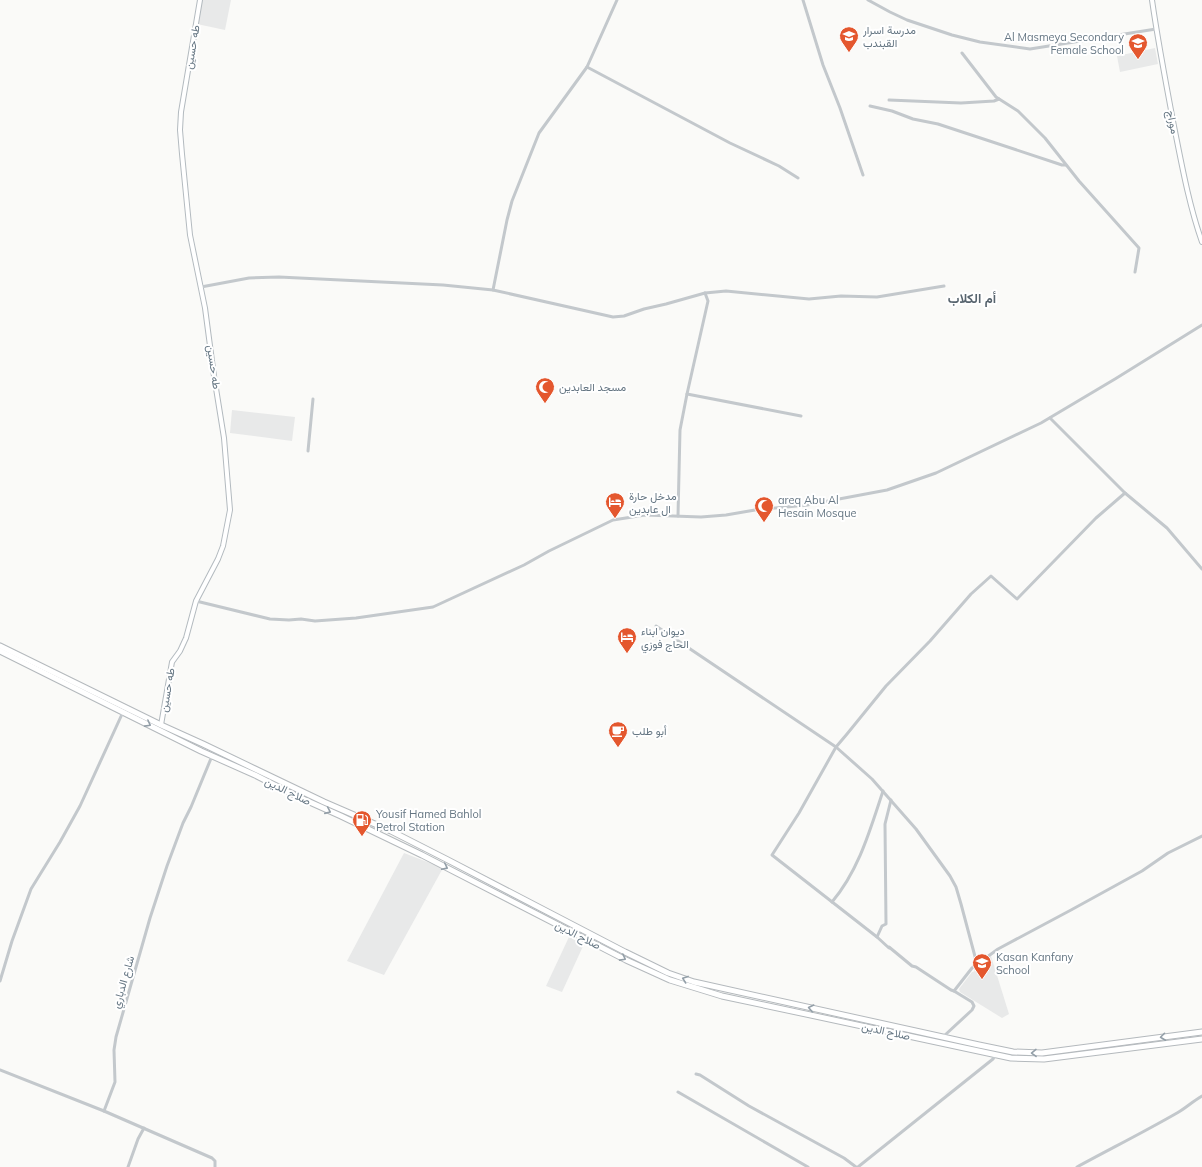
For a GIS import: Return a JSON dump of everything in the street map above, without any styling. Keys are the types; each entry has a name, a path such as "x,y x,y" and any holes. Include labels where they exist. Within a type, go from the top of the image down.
{"highway":[{"name":"صلاح الدين","path":"0,646 159,731 255,775 434,861 626,960 670,980 705,992 995,1055 1022,1059 1044,1059 1202,1038"},
{"name":"صلاح الدين","path":"0,651 203,744 287,785 391,831 625,952 668,973 694,982 1002,1050 1023,1053 1053,1052 1202,1032"},
{"path":"284,790 287,785"},
{"path":"835,1020 835,1016 837,1014"}],"street":[{"name":"طه حسين","path":"161,725 171,666 186,638 196,601 218,559 223,546 230,510 224,438 205,308 190,235 180,130 181,112 200,0"},
{"path":"493,290 512,201 539,133 587,67 616,0"},
{"path":"803,0 823,65 840,108 863,175"},
{"path":"868,0 907,20 952,35 980,42 1030,49 1156,29"},
{"name":"موراج","path":"1152,0 1176,137 1192,215 1202,242"},
{"path":"962,53 999,99 1018,112 1045,138 1066,165 1139,248 1135,272"},
{"path":"587,67 730,143 779,166 798,178"},
{"path":"889,100 961,103 994,101 999,99"},
{"path":"870,106 892,111 913,119 938,124 1055,163 1066,165"},
{"path":"201,287 249,278 294,277 444,285 493,290 613,317 624,316 644,309 705,293 726,291 809,299 841,296 878,297 944,286"},
{"path":"678,516 680,430 708,301 705,293"},
{"path":"196,601 270,619 301,619 315,621 356,618 432,608 524,565 549,550 613,520 645,515 702,517 726,515 755,510 807,505 887,490 936,473 1029,430 1116,379 1202,325"},
{"path":"687,394 801,416"},
{"path":"308,451 313,399"},
{"path":"1050,418 1125,493 1167,528 1202,569"},
{"path":"945,1035 972,1010 974,1006 972,1002 916,967 912,966 877,936 772,855 799,813 836,747 886,686 930,641 971,594 991,576 1017,599 1096,518 1125,493"},
{"path":"656,626 836,747 872,779 916,829 950,876 956,887 977,964"},
{"path":"0,981 12,941 31,889 80,806 123,712"},
{"name":"شارع الدباري","path":"104,1111 115,1082 114,1054 116,1037 150,918 178,836 212,756"},
{"path":"832,902 840,893 859,860 883,791"},
{"path":"877,936 882,926 886,924 886,824 891,800"},
{"path":"954,991 972,968 998,949 1142,871 1168,853 1202,836"},
{"path":"696,1074 700,1075 749,1106 844,1158 857,1167 972,1077 993,1059 995,1055"},
{"path":"0,1070 104,1111 212,1158 215,1161 215,1167"},
{"path":"678,1092 808,1167"},
{"path":"1076,1167 1146,1131 1179,1112 1194,1100 1202,1096"},
{"path":"128,1167 138,1139 144,1128"}],"shaded area":[{"path":"202,0 231,0 225,30 197,24"},
{"name":"Al Masmeya Secondary Female School","path":"1155,48 1158,64 1120,72 1117,56"},
{"path":"232,410 295,417 292,441 230,433"},
{"path":"404,853 443,868 384,975 347,961"},
{"path":"569,937 584,944 562,992 546,986"},
{"name":"Kasan Kanfany School","path":"991,956 1009,1014 1002,1018 960,992 959,989 975,970 974,969"}],"place":[{"name":"مدرسة اسرار القبندب","path":"849,53"},
{"name":"Al Masmeya Secondary Female School","path":"1138,60"},
{"name":"مسجد العابدين","path":"545,404"},
{"name":"مدخل حارة ال عابدين","path":"615,519"},
{"name":"areq Abu Al Hesain Mosque","path":"764,523"},
{"name":"ديوان ابناء الحاج فوزي","path":"627,654"},
{"name":"أبو طلب","path":"618,748"},
{"name":"Yousif Hamed Bahlol Petrol Station","path":"362,837"},
{"name":"Kasan Kanfany School","path":"982,980"}],"district":[{"name":"أم الكلاب","path":"972,298"}]}
